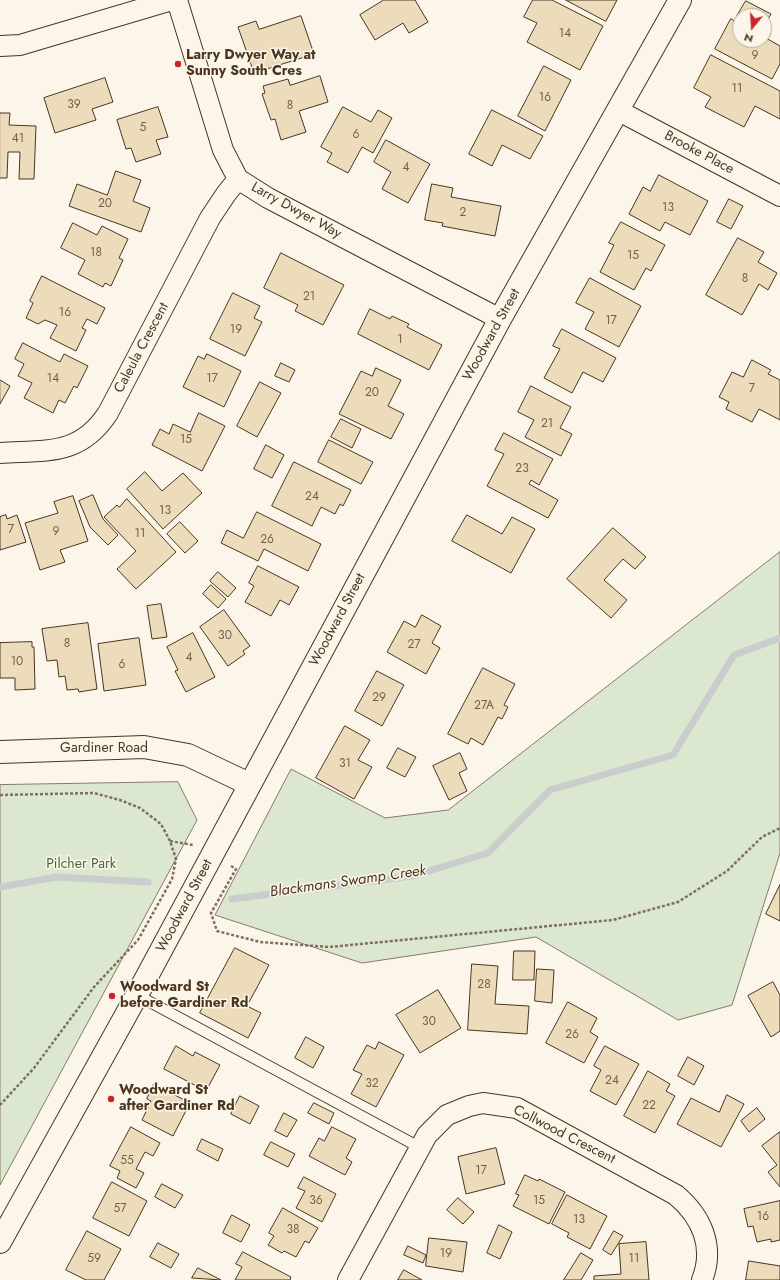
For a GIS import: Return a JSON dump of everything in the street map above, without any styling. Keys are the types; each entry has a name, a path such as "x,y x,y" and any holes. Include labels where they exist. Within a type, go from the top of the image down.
{"street":[{"path":"0,46 20,45 172,0"},
{"name":"Larry Dwyer Way","path":"177,0 223,150 238,179 268,198 500,319"},
{"name":"Woodward Street","path":"0,1242 137,995 500,319 619,111 680,0"},
{"name":"Brooke Place","path":"619,111 780,196"},
{"name":"Caleula Crescent","path":"0,453 57,450 76,444 99,427 108,413 210,218 238,179"},
{"name":"Gardiner Road","path":"0,752 144,747 188,755 249,784"},
{"name":"Collwood Crescent","path":"348,1280 419,1147 437,1123 458,1109 484,1103 517,1108 676,1195 698,1219 707,1242 707,1264 702,1280"}],"lane":[{"path":"137,995 419,1147"}],"path":[{"path":"0,796 94,793 120,800 140,808 161,824 170,841 176,859 172,879 138,940 94,987 34,1068 0,1105"},
{"path":"170,841 190,844 236,869 211,913 217,931 260,942 329,948 612,920 678,902 727,871 762,837 780,828"}],"green space":[{"path":"780,552 780,853 732,1005 678,1020 536,937 362,963 215,915 291,769 385,818 448,810"},
{"name":"Pilcher Park","path":"178,782 197,820 0,1185 0,785"}],"building":[{"path":"384,0 415,0 428,22 409,33 403,23 375,40 360,15"},
{"path":"533,0 552,0 603,26 580,70 527,42 537,23 524,17"},
{"path":"566,0 617,0 606,21"},
{"path":"746,1 759,8 742,8"},
{"path":"301,16 314,54 254,73 238,27 256,21 259,29"},
{"path":"731,19 732,48 772,48 772,42 780,46 780,64 772,79 715,49"},
{"path":"711,55 780,91 780,119 755,106 744,127 705,107 711,97 694,88"},
{"path":"544,66 571,80 545,131 518,116"},
{"path":"320,76 328,102 299,111 306,132 281,140 275,119 271,120 262,94 265,93 263,86 288,79 290,85"},
{"path":"105,78 113,102 92,109 96,120 55,133 44,98"},
{"path":"158,107 168,137 156,140 161,154 136,162 131,148 126,149 117,120"},
{"path":"343,107 371,122 378,110 392,118 373,153 362,147 348,173 327,162 332,153 321,147"},
{"path":"492,110 543,136 530,159 502,145 492,166 469,154"},
{"path":"0,113 10,113 9,125 36,126 34,179 19,179 20,152 8,152 7,178 0,178"},
{"path":"386,140 430,164 408,203 382,189 391,172 374,162"},
{"path":"116,171 141,180 133,201 150,208 141,232 69,206 77,184 107,195"},
{"path":"659,175 708,201 690,235 665,222 660,231 629,214 643,187 650,191"},
{"path":"432,184 453,188 451,197 501,206 495,236 442,226 443,223 425,220"},
{"path":"729,199 743,206 731,229 717,222"},
{"path":"621,222 665,245 651,271 646,268 634,290 600,272 614,245 609,243"},
{"path":"73,223 97,235 102,226 128,239 119,258 123,260 111,286 105,283 103,287 78,274 85,260 61,248"},
{"path":"738,238 764,252 758,262 777,273 768,290 759,284 742,315 706,295"},
{"path":"281,253 344,285 323,325 295,311 298,305 264,288"},
{"path":"42,276 105,308 97,324 87,319 82,328 86,330 76,351 50,338 57,325 45,320 38,324 26,318 33,303 30,301"},
{"path":"590,278 641,306 619,347 585,329 594,312 576,303"},
{"path":"233,293 260,306 254,318 262,322 245,356 210,339"},
{"path":"370,309 390,319 392,316 409,324 407,327 442,345 429,370 358,334"},
{"path":"562,329 616,358 603,382 583,372 572,393 544,378 560,349 553,346"},
{"path":"23,343 60,362 64,354 88,366 77,388 74,386 65,403 59,400 53,413 24,398 32,383 18,376 24,364 15,359"},
{"path":"207,354 241,371 224,407 183,387 198,356 204,359"},
{"path":"752,360 771,370 768,374 780,380 780,420 759,409 752,422 726,409 729,402 719,397 732,372 743,377"},
{"path":"281,363 295,370 289,382 275,376"},
{"path":"376,368 401,380 388,406 404,414 391,439 339,414 361,371 372,376"},
{"path":"0,380 10,386 0,404"},
{"path":"260,382 281,393 257,437 237,426"},
{"path":"531,386 571,407 560,428 572,434 561,456 525,437 534,420 518,412"},
{"path":"199,413 225,426 202,471 152,445 160,429 169,434 173,424 190,432"},
{"path":"341,419 361,429 352,448 331,437"},
{"path":"504,433 553,459 539,485 531,480 529,484 558,500 548,518 487,486 504,454 495,450"},
{"path":"329,440 373,462 361,484 318,462"},
{"path":"266,445 284,455 272,478 254,469"},
{"path":"294,462 351,490 343,506 340,504 335,514 321,507 312,526 272,506"},
{"path":"145,472 162,491 183,473 202,493 163,529 127,489"},
{"path":"93,495 103,519 118,535 108,545 90,527 79,501"},
{"path":"73,496 88,541 60,550 65,562 40,570 25,523 58,513 54,502"},
{"path":"127,499 176,552 136,589 117,569 136,551 104,517 117,505 119,507"},
{"path":"257,512 321,544 308,571 264,549 258,561 221,543 227,530 243,538"},
{"path":"6,515 7,519 17,515 26,542 0,550 0,517"},
{"path":"467,515 502,534 512,517 535,529 511,573 452,541"},
{"path":"180,522 198,541 185,553 167,534"},
{"path":"613,528 646,557 635,569 623,559 604,580 627,600 611,618 567,579"},
{"path":"258,566 299,587 289,605 280,600 271,616 245,602 254,586 249,583"},
{"path":"218,572 236,588 228,597 210,581"},
{"path":"211,585 226,599 218,608 203,594"},
{"path":"161,604 167,637 152,639 147,606"},
{"path":"224,610 250,646 243,651 245,654 228,666 200,627"},
{"path":"422,615 441,626 432,643 440,648 426,674 387,652 404,621 415,627"},
{"path":"88,623 97,689 79,692 78,689 67,690 65,676 59,677 57,660 47,661 42,629"},
{"path":"193,633 215,677 186,692 175,671 178,670 167,647"},
{"path":"139,638 146,685 104,691 98,644"},
{"path":"32,642 32,647 34,647 35,689 15,690 15,678 0,678 0,643"},
{"path":"483,668 515,684 504,705 508,707 502,719 498,717 483,745 471,738 468,744 448,734"},
{"path":"377,671 404,685 382,726 355,711"},
{"path":"345,726 370,740 358,760 372,767 354,799 316,778"},
{"path":"398,748 416,757 405,777 387,768"},
{"path":"460,753 467,769 459,773 467,791 449,800 433,766"},
{"path":"780,885 780,921 766,914"},
{"path":"235,948 269,965 247,1006 261,1013 248,1038 200,1013"},
{"path":"514,951 535,951 534,980 513,980"},
{"path":"472,964 498,966 495,1004 529,1006 527,1034 468,1030"},
{"path":"537,969 554,970 552,1003 535,1001"},
{"path":"773,982 780,995 780,1031 771,1037 748,996"},
{"path":"438,990 461,1028 420,1053 396,1015"},
{"path":"568,1002 597,1018 590,1032 598,1037 584,1063 546,1043"},
{"path":"306,1037 324,1047 313,1068 295,1058"},
{"path":"379,1042 404,1055 376,1107 351,1094 362,1074 353,1070 367,1045 375,1049"},
{"path":"176,1046 193,1056 195,1052 220,1065 206,1091 164,1069"},
{"path":"605,1046 639,1064 616,1105 590,1091 601,1070 594,1066"},
{"path":"688,1057 704,1066 694,1085 678,1076"},
{"path":"648,1071 670,1084 666,1091 675,1096 655,1133 624,1116"},
{"path":"154,1084 190,1103 173,1136 142,1120 151,1101 147,1099"},
{"path":"727,1095 744,1104 721,1147 677,1124 691,1098 719,1112"},
{"path":"240,1096 259,1106 250,1124 231,1114"},
{"path":"314,1103 334,1113 329,1124 308,1113"},
{"path":"757,1108 765,1119 749,1132 741,1121"},
{"path":"284,1113 297,1120 287,1137 275,1131"},
{"path":"131,1127 160,1143 153,1156 145,1152 136,1169 144,1173 136,1188 117,1178 120,1171 110,1166"},
{"path":"332,1127 356,1139 346,1158 352,1162 345,1175 309,1156 319,1138 324,1141"},
{"path":"780,1132 780,1187 768,1172 777,1165 762,1146"},
{"path":"202,1139 223,1149 218,1161 197,1150"},
{"path":"271,1142 295,1154 288,1167 264,1155"},
{"path":"496,1148 505,1184 466,1194 458,1157"},
{"path":"525,1175 538,1181 539,1179 565,1192 549,1224 513,1206 519,1195 516,1194"},
{"path":"304,1177 336,1194 322,1222 296,1208 305,1191 298,1188"},
{"path":"112,1182 147,1201 129,1236 93,1218"},
{"path":"162,1184 183,1195 175,1208 155,1197"},
{"path":"567,1195 607,1216 590,1249 567,1237 569,1233 552,1224"},
{"path":"458,1198 474,1212 463,1224 447,1210"},
{"path":"780,1201 780,1240 771,1242 771,1239 757,1242 753,1226 748,1227 744,1209"},
{"path":"283,1208 318,1228 309,1243 305,1241 296,1257 284,1251 282,1253 268,1245 274,1236 269,1233"},
{"path":"232,1215 250,1225 241,1242 223,1233"},
{"path":"499,1225 512,1232 500,1259 487,1253"},
{"path":"87,1231 121,1249 104,1280 86,1280 66,1270"},
{"path":"614,1231 623,1236 611,1255 603,1250"},
{"path":"429,1238 467,1242 463,1272 426,1266"},
{"path":"646,1242 649,1280 594,1280 594,1276 621,1274 619,1244"},
{"path":"158,1243 179,1254 171,1268 150,1257"},
{"path":"408,1246 426,1255 423,1263 404,1255"},
{"path":"243,1252 291,1277 290,1280 235,1280 242,1267 236,1264"},
{"path":"581,1253 593,1260 581,1280 564,1280"},
{"path":"749,1261 780,1266 780,1280 746,1280"},
{"path":"198,1268 221,1280 192,1278"},
{"path":"404,1270 422,1280 398,1280"}],"waterway":[{"name":"Blackmans Swamp Creek","path":"232,899 412,876 488,853 550,790 673,755 734,655 780,638"},
{"name":"Blackmans Swamp Creek","path":"0,887 57,877 148,882"}],"place":[{"name":"Larry Dwyer Way at Sunny South Cres","path":"178,64"},
{"name":"Woodward St before Gardiner Rd","path":"112,996"},
{"name":"Woodward St after Gardiner Rd","path":"111,1099"}]}
